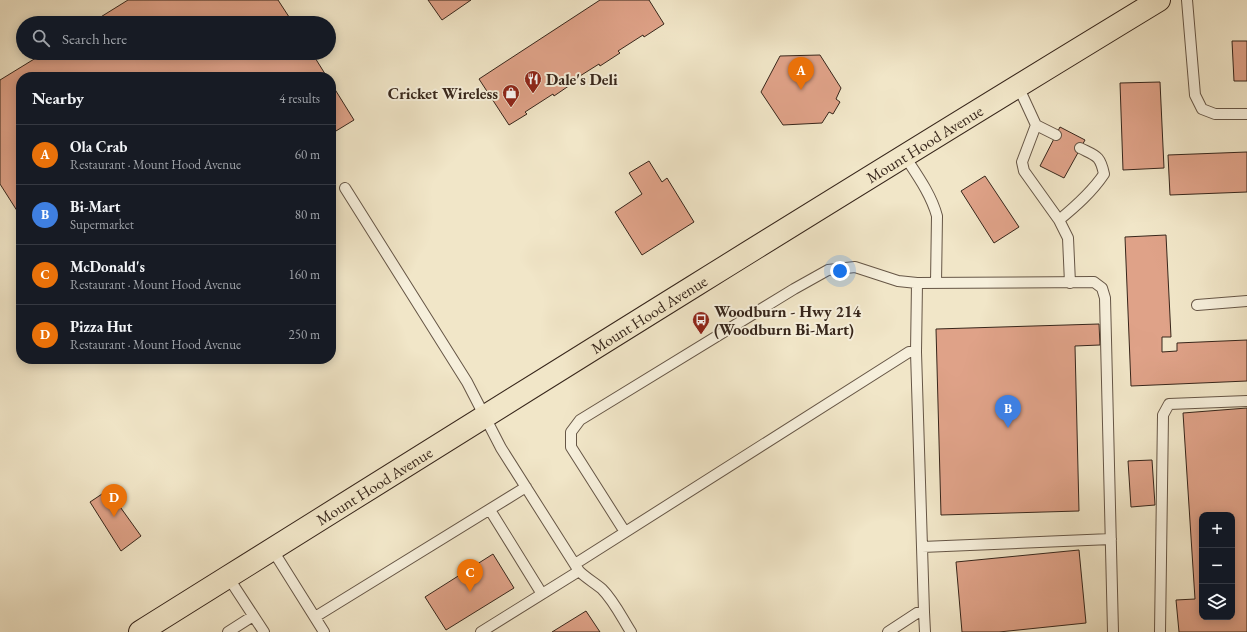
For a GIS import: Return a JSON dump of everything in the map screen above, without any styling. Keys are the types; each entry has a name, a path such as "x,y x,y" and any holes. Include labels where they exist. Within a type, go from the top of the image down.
{"main road":[{"name":"Mount Hood Avenue","path":"140,632 904,155 1159,0"}],"lane":[{"path":"1187,0 1195,95 1202,109 1215,114 1247,114"},
{"path":"1018,86 1036,124 1056,135"},
{"path":"1036,124 1022,162 1022,167 1059,220 1068,238 1070,283"},
{"path":"1059,220 1080,203 1104,174 1101,161 1098,157 1080,148"},
{"path":"904,155 928,193 937,216 936,283"},
{"path":"345,188 466,382 501,448 577,568 585,577 601,589 631,632"},
{"path":"625,532 571,447 571,432 580,420 794,289 828,270 855,267 898,281 917,284 1094,282 1102,288 1105,298 1113,632"},
{"path":"917,284 916,352 925,632"},
{"path":"1197,305 1247,301"},
{"path":"481,632 542,594 625,532 909,352 916,352"},
{"path":"1160,632 1163,415 1169,404 1247,401"},
{"path":"315,617 526,487"},
{"path":"490,510 542,594"},
{"path":"922,547 1111,539"},
{"path":"272,549 324,632"},
{"path":"228,577 264,632"},
{"path":"888,632 917,613 924,612"},
{"path":"228,632 253,616"}],"building":[{"path":"128,0 278,0 288,16 102,16"},
{"path":"428,0 471,0 442,20"},
{"path":"600,0 649,0 664,24 618,51 620,53 572,81 573,83 554,96 553,94 525,112 527,114 509,125 479,79"},
{"path":"1232,41 1247,41 1247,81 1234,81"},
{"path":"820,55 841,88 836,99 840,102 833,114 829,112 822,123 783,125 761,92 780,56"},
{"path":"33,60 316,60 324,72 16,72 16,209 0,184 0,80"},
{"path":"1160,82 1164,168 1123,170 1120,83"},
{"path":"336,91 354,120 336,131"},
{"path":"1060,127 1085,140 1064,178 1040,166"},
{"path":"1247,152 1247,192 1170,195 1168,155"},
{"path":"649,161 662,182 667,178 694,222 642,255 615,212 642,194 629,173"},
{"path":"985,176 1019,227 994,243 961,191"},
{"path":"1166,235 1171,337 1162,337 1162,352 1177,351 1177,343 1247,340 1247,381 1131,386 1125,237"},
{"path":"1099,324 1100,345 1075,346 1079,511 941,515 936,329"},
{"path":"1247,408 1247,632 1179,632 1176,600 1195,599 1183,413"},
{"path":"1152,460 1155,505 1131,507 1128,461"},
{"path":"108,490 141,536 121,551 90,502"},
{"path":"1079,550 1086,623 999,632 962,632 956,562"},
{"path":"493,554 514,588 446,630 425,597"},
{"path":"586,611 600,632 552,632"}],"place":[{"name":"Ola Crab","path":"801,90"},
{"name":"Dale's Deli","path":"533,94"},
{"name":"Cricket Wireless","path":"511,108"},
{"name":"Woodburn - Hwy 214 (Woodburn Bi-Mart)","path":"701,335"},
{"name":"Bi-Mart","path":"1008,428"},
{"name":"Pizza Hut","path":"114,517"},
{"name":"McDonald's","path":"470,592"}]}
